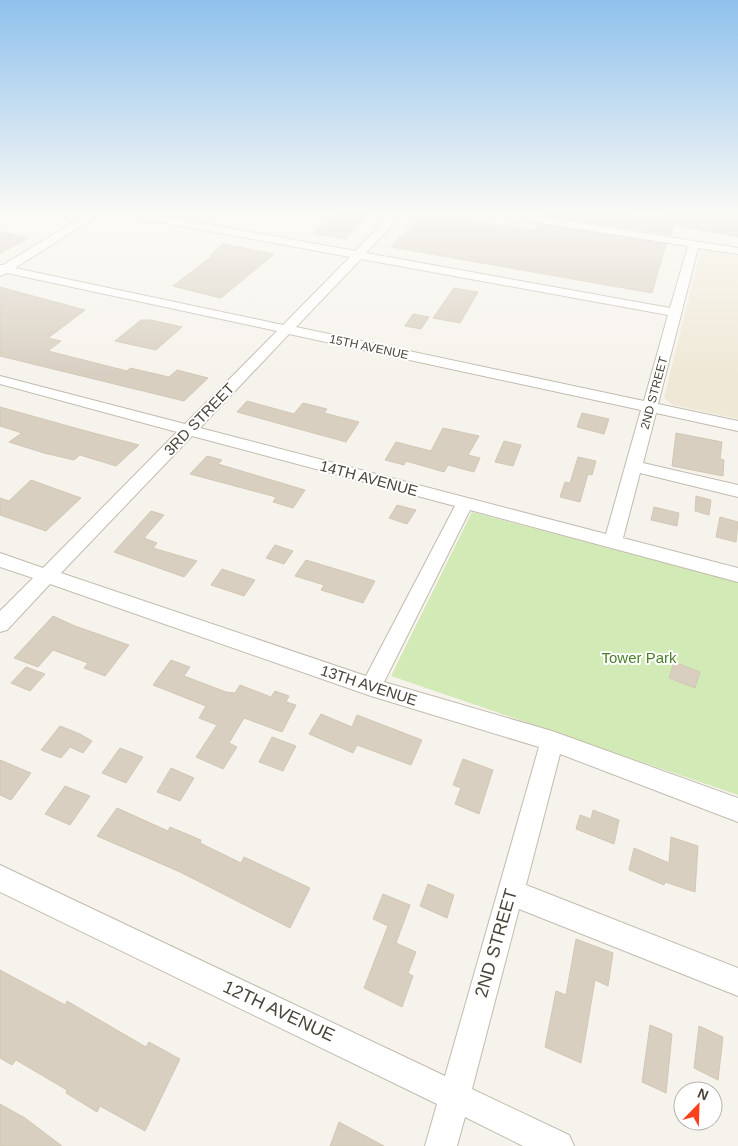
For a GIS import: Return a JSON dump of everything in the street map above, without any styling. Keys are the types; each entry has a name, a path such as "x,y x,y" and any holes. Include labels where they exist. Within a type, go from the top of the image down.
{"street":[{"name":"3RD STREET","path":"0,624 346,267"},
{"path":"426,267 676,313"},
{"name":"2ND STREET","path":"613,542 688,267"},
{"name":"15TH AVENUE","path":"1,270 738,426"},
{"name":"14TH AVENUE","path":"0,380 738,575"},
{"path":"634,466 738,491"},
{"path":"371,687 465,504"},
{"name":"13TH AVENUE","path":"0,560 371,687 552,741 738,810"},
{"name":"2ND STREET","path":"441,1146 552,741"},
{"name":"12TH AVENUE","path":"0,878 454,1094 558,1146"},
{"path":"510,892 738,982"}],"shaded area":[{"path":"696,267 738,267 738,419 673,405 664,398"}],"green space":[{"name":"Tower Park","path":"472,512 738,582 738,795 391,676"}],"building":[{"path":"197,267 258,267 221,298 173,286"},
{"path":"507,267 659,267 652,293"},
{"path":"0,287 85,310 48,338 61,341 48,351 127,371 130,368 169,377 177,370 208,378 184,401 0,356"},
{"path":"454,288 478,292 460,323 433,318"},
{"path":"413,314 429,317 421,329 405,326"},
{"path":"141,320 151,320 182,327 156,350 115,341"},
{"path":"247,401 294,414 303,403 327,409 324,413 359,422 346,442 237,412"},
{"path":"0,407 139,445 116,466 80,455 74,460 44,453 9,442 22,433 0,426"},
{"path":"582,413 609,419 604,434 577,427"},
{"path":"443,428 479,436 468,455 480,458 474,472 448,465 444,472 406,461 404,465 385,460 396,442 431,451"},
{"path":"676,433 722,442 720,459 724,460 723,476 672,466"},
{"path":"504,441 521,445 513,466 495,462"},
{"path":"207,456 222,460 218,464 305,490 293,508 273,502 276,497 190,474"},
{"path":"578,457 596,461 592,475 588,474 580,502 560,497 565,482 570,483"},
{"path":"31,480 81,498 46,531 0,515 0,498 9,501"},
{"path":"696,496 711,500 709,515 695,511"},
{"path":"397,505 416,510 407,524 389,518"},
{"path":"654,507 679,513 677,526 651,520"},
{"path":"151,511 164,515 144,538 157,543 153,548 197,561 184,577 114,552"},
{"path":"720,517 738,522 736,542 716,537"},
{"path":"275,545 293,551 284,564 266,558"},
{"path":"306,560 375,581 363,603 321,590 324,585 295,576"},
{"path":"222,569 255,580 244,596 211,585"},
{"path":"53,616 129,645 105,676 84,668 88,663 53,650 38,667 14,658"},
{"path":"171,660 190,667 184,676 226,692 235,693 240,685 271,697 275,691 289,696 286,702 296,705 282,732 244,718 229,743 237,747 223,769 196,757 217,725 199,718 206,706 153,685"},
{"path":"674,662 700,672 695,688 669,678"},
{"path":"26,667 45,674 30,691 11,683"},
{"path":"321,714 352,727 357,715 422,740 411,765 357,745 353,753 309,734"},
{"path":"60,726 92,741 83,753 70,747 61,758 41,750"},
{"path":"272,737 296,746 283,771 259,762"},
{"path":"120,748 143,757 126,783 102,773"},
{"path":"463,759 493,770 479,814 455,804 461,788 453,785"},
{"path":"0,760 31,773 11,800 0,795"},
{"path":"171,768 194,778 180,801 157,792"},
{"path":"65,786 90,796 70,825 45,814"},
{"path":"117,808 168,831 170,827 201,840 200,843 241,863 244,857 310,888 290,928 180,872 97,836"},
{"path":"593,810 619,820 614,844 576,829 580,815 591,819"},
{"path":"671,837 698,846 695,892 665,882 664,885 629,870 634,848 669,863"},
{"path":"428,884 454,895 447,918 420,906"},
{"path":"383,894 410,905 396,943 416,952 408,973 413,976 402,1007 364,988 388,926 373,919"},
{"path":"576,939 613,953 608,986 595,980 581,1063 545,1047 556,991 566,995"},
{"path":"0,970 65,1005 67,1001 146,1047 149,1042 180,1059 145,1131 100,1106 97,1112 66,1093 67,1090 16,1060 12,1065 0,1058"},
{"path":"650,1025 672,1034 666,1093 642,1082"},
{"path":"699,1026 723,1037 718,1080 694,1068"},
{"path":"0,1104 25,1118 62,1146 0,1146"},
{"path":"339,1122 384,1146 330,1146"}]}
